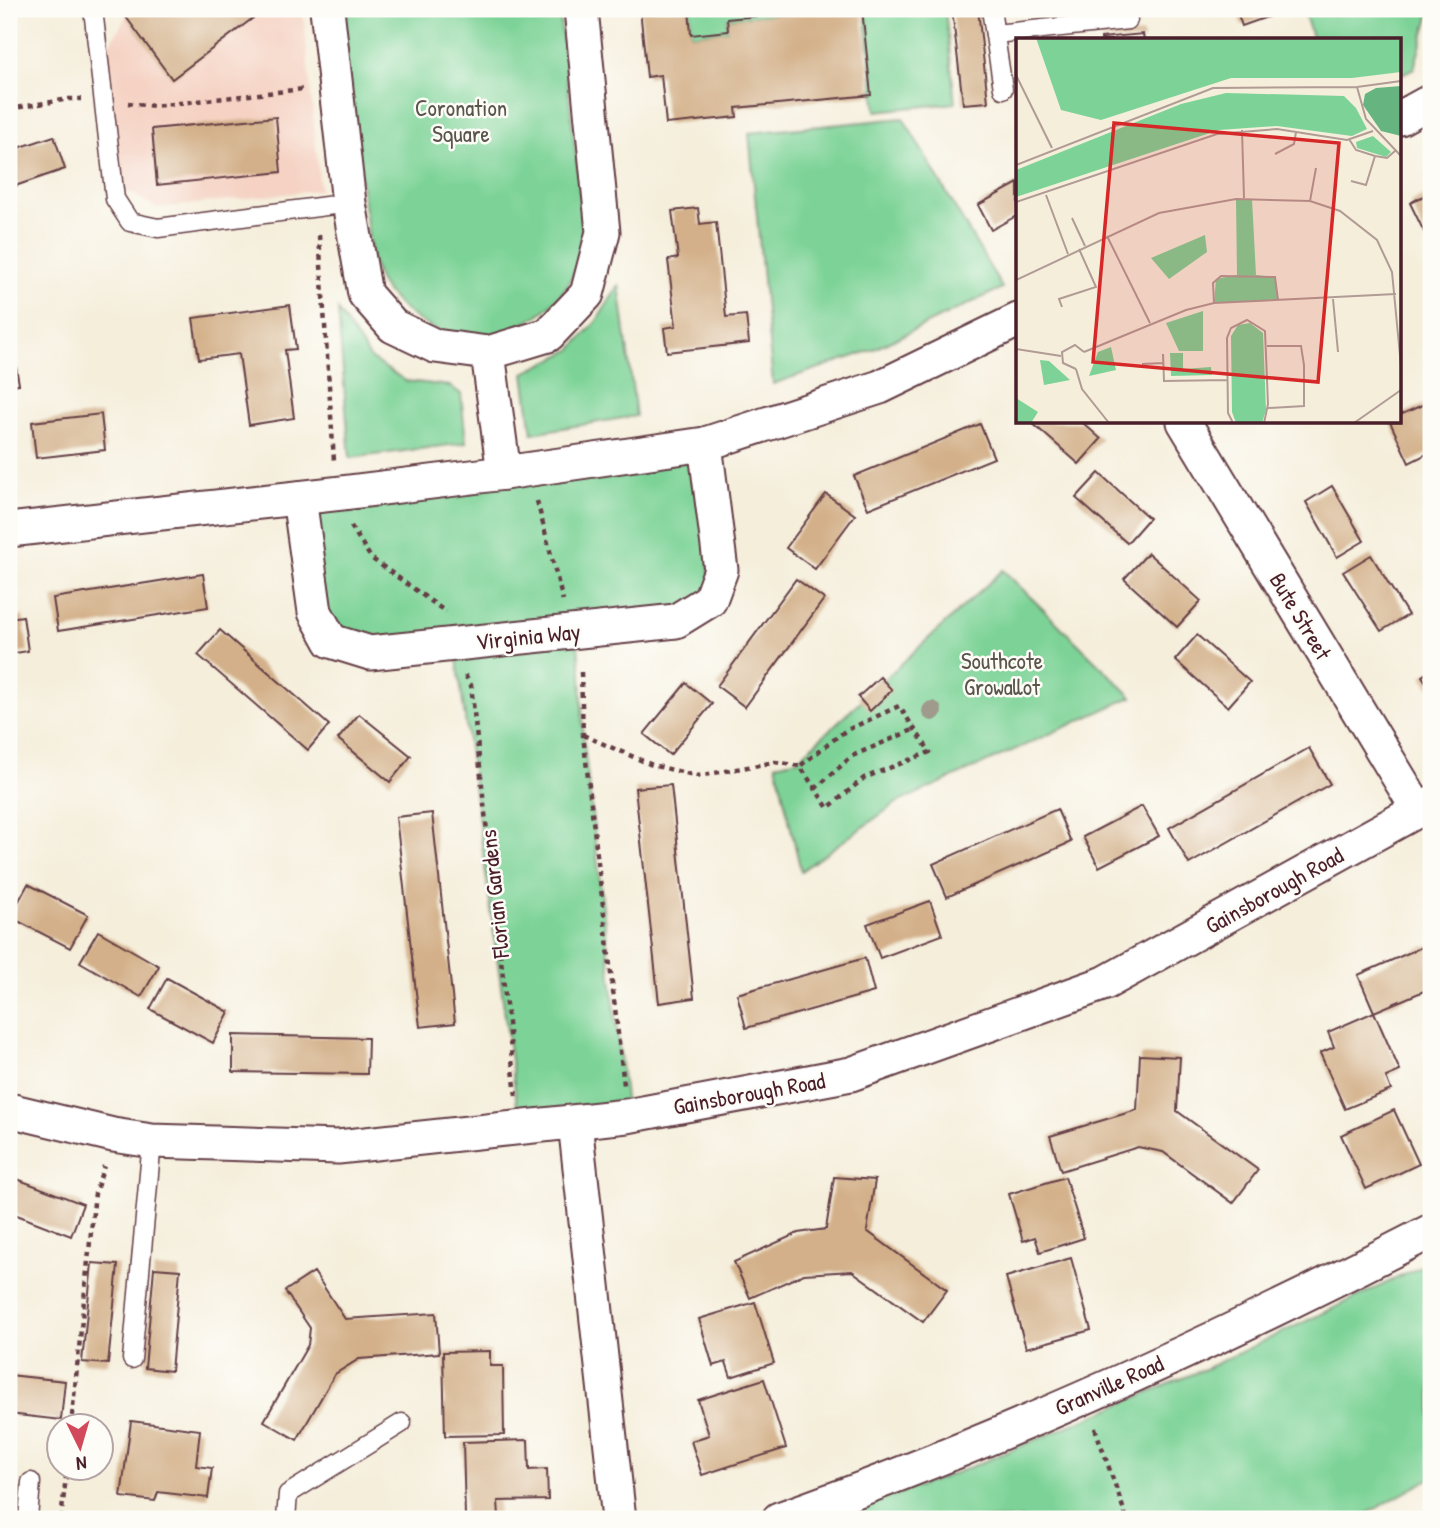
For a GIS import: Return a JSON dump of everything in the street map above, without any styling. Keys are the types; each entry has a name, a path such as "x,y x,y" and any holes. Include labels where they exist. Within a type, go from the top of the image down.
{"street":[{"path":"327,9 349,204 365,294 393,326 435,346 488,353 548,335 587,294 603,232 581,9"},
{"path":"1402,117 1431,101"},
{"path":"9,530 299,498 705,444 880,387 1016,321"},
{"path":"488,353 516,471"},
{"name":"Bute Street","path":"1185,424 1425,807"},
{"name":"Virginia Way","path":"299,498 314,612 331,641 370,653 676,621 710,600 720,570 705,444"},
{"name":"Gainsborough Road","path":"9,1110 113,1135 152,1141 338,1147 627,1116 851,1074 1105,983 1425,807"},
{"path":"575,1123 619,1519"},
{"name":"Granville Road","path":"779,1519 1084,1398 1270,1314 1431,1231"}],"lane":[{"path":"93,9 115,199 130,222 158,228 349,204"},
{"path":"991,9 1003,89"},
{"path":"995,34 1128,20"},
{"path":"132,1359 152,1141"},
{"path":"286,1519 288,1494 402,1423"},
{"path":"28,1519 31,1482"}],"path":[{"path":"9,109 69,99 154,106 303,89"},
{"path":"318,234 335,468"},
{"path":"516,471 564,603"},
{"path":"347,519 371,558 450,615"},
{"name":"Florian Gardens","path":"459,665 471,685 520,1127"},
{"path":"581,672 583,734 627,1116"},
{"path":"583,734 652,765 698,776 775,762 800,766 845,731 899,706 930,752 864,778 828,808 800,766"},
{"path":"815,789 852,756 915,729"},
{"path":"72,1412 95,1193 113,1135"},
{"path":"1084,1398 1127,1519"},
{"path":"61,1519 65,1482"}],"shaded area":[{"path":"261,9 303,9 320,190 157,208 124,189 106,50 126,17 172,79 261,12"}],"green space":[{"name":"Coronation Square","path":"337,9 559,9 583,217 582,232 573,275 552,304 537,316 520,325 483,336 446,333 428,326 410,314 382,285 372,261"},
{"path":"689,9 833,9 727,19 728,31 691,35"},
{"path":"865,9 945,9 955,103 876,111"},
{"path":"1303,9 1431,9 1414,68 1402,74 1402,38 1312,38"},
{"path":"903,118 1002,288 872,350 773,384 749,133"},
{"path":"619,285 636,416 532,433 524,373 571,350 596,322"},
{"path":"338,311 371,359 406,381 450,386 461,394 466,443 350,458"},
{"path":"705,444 710,600 576,631 581,672 583,735 627,1116 520,1127 455,644 331,641 299,498"},
{"name":"Southcote Growallot","path":"1003,570 1132,697 898,802 801,871 776,764 798,759"},
{"path":"1431,1262 1431,1478 1357,1519 829,1519 961,1471 1207,1368"}],"building":[{"path":"137,9 261,9 261,12 172,79 126,17"},
{"path":"640,9 689,9 691,35 728,31 727,19 833,9 862,9 871,95 736,108 737,117 666,124 661,75 647,77"},
{"path":"952,9 978,9 988,102 963,104"},
{"path":"1236,9 1274,9 1276,14 1242,26"},
{"path":"1143,34 1144,38 1101,38"},
{"path":"276,117 281,172 157,185 152,129"},
{"path":"54,136 65,169 9,188 9,151"},
{"path":"1016,184 1016,216 991,230 978,205"},
{"path":"1431,192 1431,234 1426,236 1410,203"},
{"path":"698,208 700,224 716,222 726,317 746,315 749,343 667,352 664,328 676,326 668,260 678,258 672,211"},
{"path":"290,305 296,349 285,350 294,418 249,425 239,354 199,359 193,318"},
{"path":"9,327 19,384 9,385"},
{"path":"1431,401 1431,452 1409,463 1391,424 1402,424 1402,414"},
{"path":"101,414 105,450 36,458 32,422"},
{"path":"980,424 994,458 868,509 854,476"},
{"path":"1033,424 1084,424 1101,439 1079,464"},
{"path":"1099,473 1149,518 1127,543 1076,498"},
{"path":"1332,486 1364,541 1337,557 1306,502"},
{"path":"826,494 855,515 815,569 786,548"},
{"path":"1148,553 1201,601 1177,627 1124,579"},
{"path":"1371,555 1408,615 1381,631 1343,572"},
{"path":"203,574 208,607 58,631 53,598"},
{"path":"796,579 824,599 745,707 717,686"},
{"path":"23,616 28,651 9,654 9,618"},
{"path":"220,630 329,725 308,750 198,655"},
{"path":"1197,635 1250,682 1228,707 1175,660"},
{"path":"1431,670 1431,690 1422,676"},
{"path":"880,677 892,690 870,711 858,697"},
{"path":"686,683 712,704 670,755 644,734"},
{"path":"359,714 411,756 390,782 338,739"},
{"path":"1309,748 1330,784 1189,864 1169,828"},
{"path":"671,785 694,998 659,1003 635,788"},
{"path":"1142,806 1159,836 1099,867 1083,837"},
{"path":"1057,809 1071,842 947,897 933,864"},
{"path":"432,813 455,1023 420,1027 396,817"},
{"path":"28,884 88,915 70,948 10,917"},
{"path":"930,901 942,935 880,958 867,924"},
{"path":"98,931 159,966 141,997 80,962"},
{"path":"1431,945 1431,988 1374,1012 1358,975"},
{"path":"865,958 874,992 746,1028 737,994"},
{"path":"167,978 229,1012 213,1043 150,1009"},
{"path":"1374,1012 1400,1071 1386,1077 1391,1090 1345,1109 1320,1053 1334,1047 1328,1032"},
{"path":"233,1035 368,1038 367,1074 233,1072"},
{"path":"1140,1055 1180,1057 1177,1111 1258,1170 1233,1203 1163,1152 1138,1147 1061,1171 1050,1136 1137,1110"},
{"path":"1394,1110 1419,1164 1366,1189 1341,1135"},
{"path":"9,1176 83,1204 71,1236 9,1212"},
{"path":"834,1177 875,1180 867,1231 947,1290 923,1322 852,1271 804,1274 750,1298 734,1262 798,1233 826,1229"},
{"path":"1065,1177 1084,1238 1040,1252 1035,1237 1023,1241 1009,1194"},
{"path":"1071,1258 1091,1330 1026,1348 1006,1277"},
{"path":"92,1263 118,1265 108,1364 82,1362"},
{"path":"154,1268 180,1270 171,1371 145,1368"},
{"path":"314,1272 345,1319 436,1313 439,1353 359,1359 335,1374 297,1440 264,1421 308,1345 310,1328 285,1291"},
{"path":"755,1302 774,1363 731,1377 726,1362 713,1366 699,1319"},
{"path":"490,1351 490,1366 503,1366 504,1435 445,1436 443,1352"},
{"path":"9,1375 65,1381 62,1412 46,1412 46,1418 9,1414"},
{"path":"764,1379 786,1448 702,1475 691,1441 709,1435 698,1400"},
{"path":"131,1421 200,1430 196,1466 212,1468 208,1498 158,1492 155,1501 121,1497"},
{"path":"528,1440 529,1470 547,1469 548,1500 498,1501 499,1516 465,1516 463,1442"}]}
